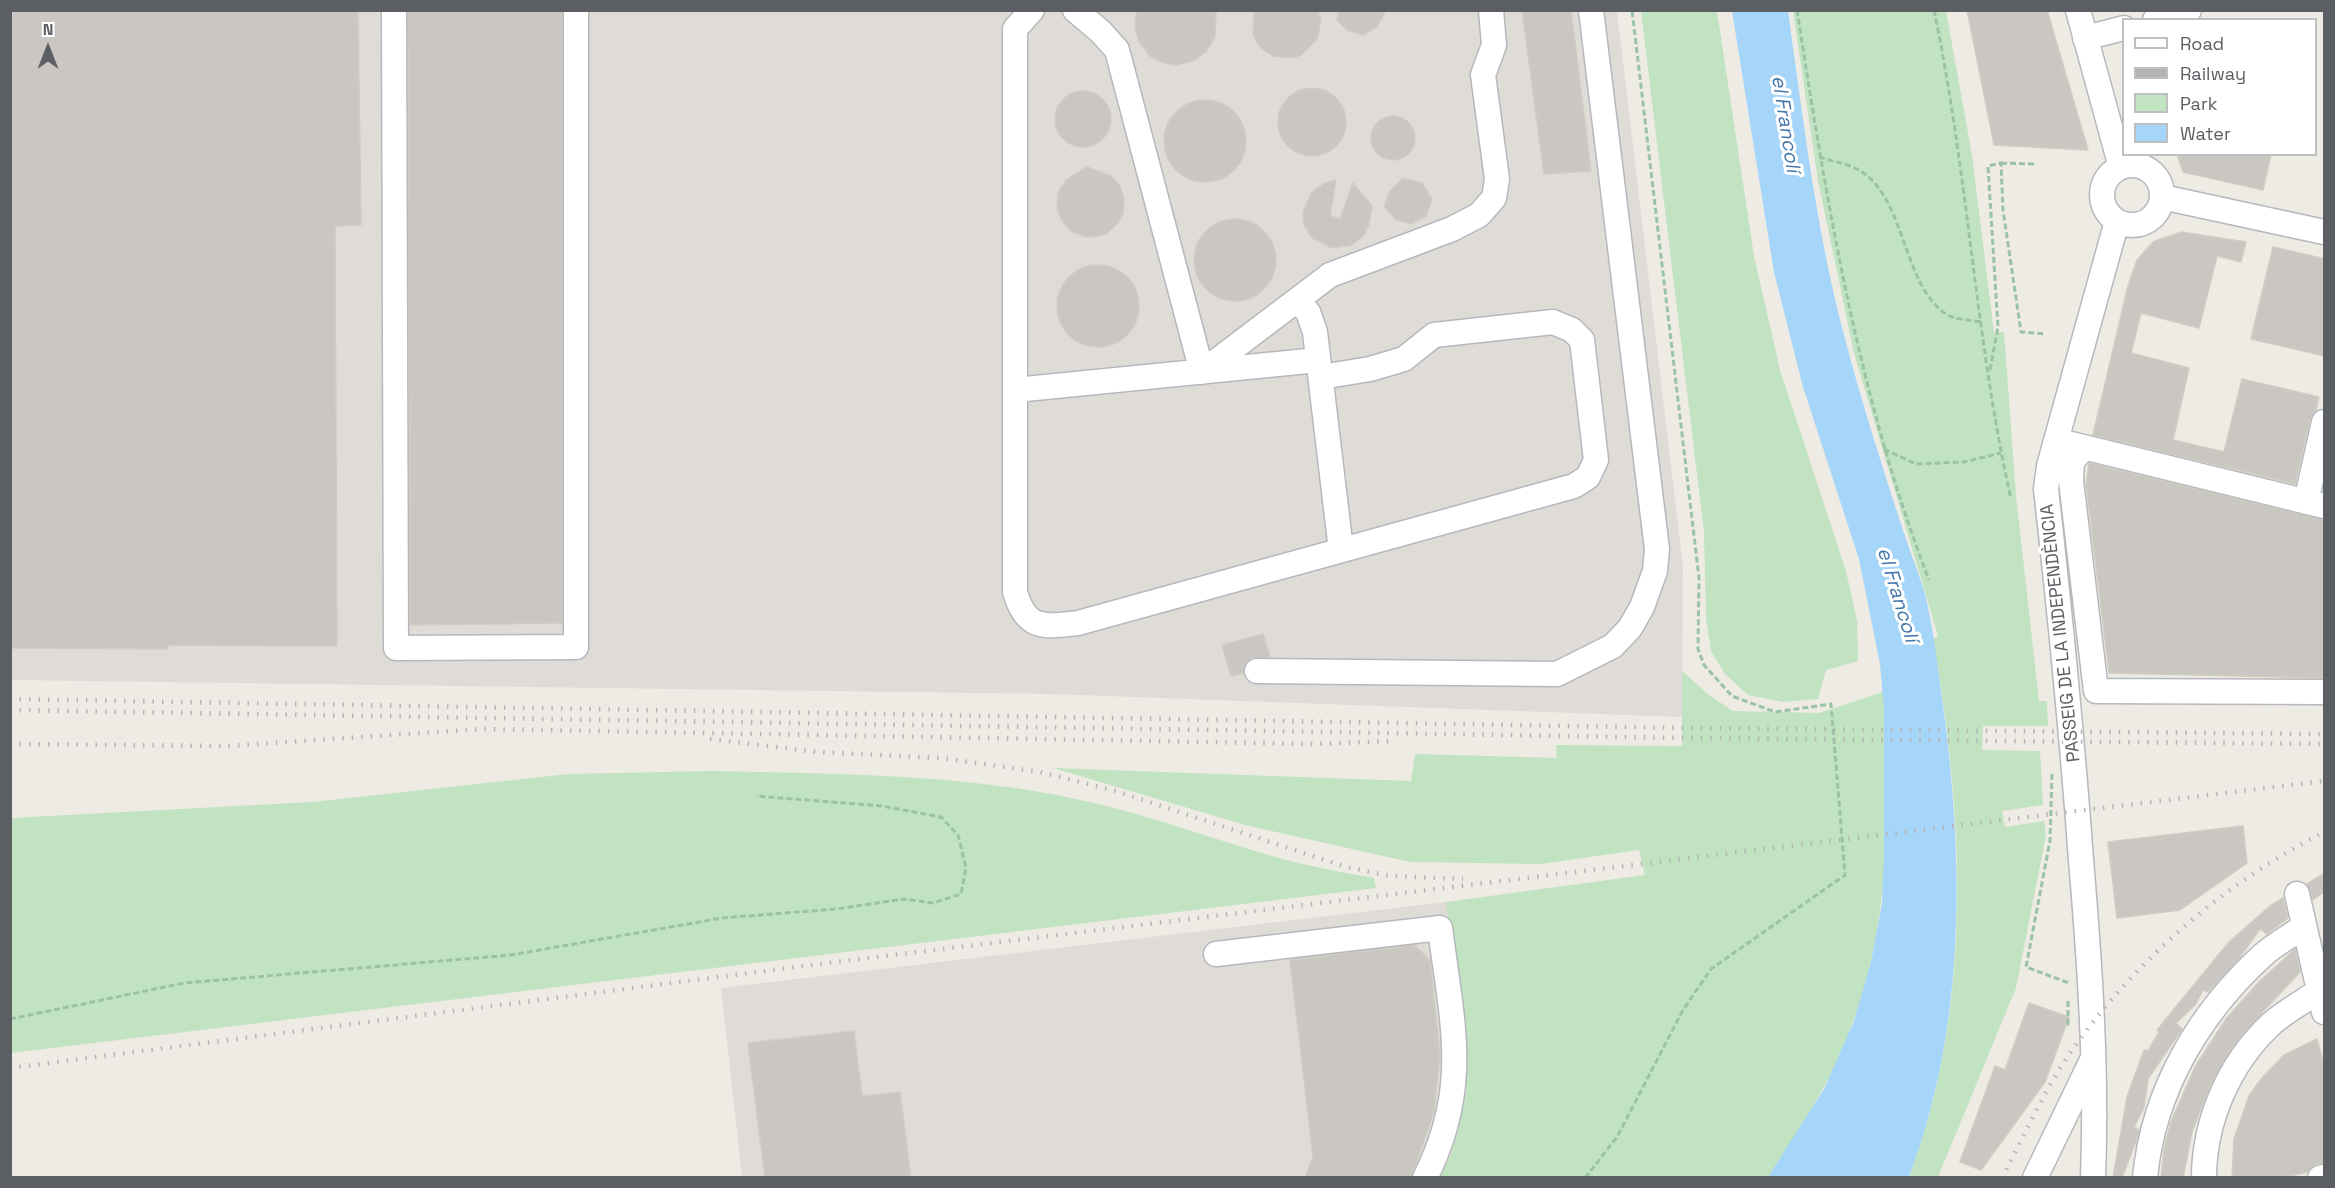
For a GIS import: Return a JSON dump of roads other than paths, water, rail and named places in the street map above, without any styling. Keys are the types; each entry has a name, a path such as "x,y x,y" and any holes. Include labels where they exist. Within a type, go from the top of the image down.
{"street":[{"path":"394,10 396,648 576,647 576,10"},
{"path":"1016,390 1202,372 1370,369 1404,359 1434,335 1553,322 1572,330 1582,340 1596,443 1596,460 1588,477 1574,486 1077,622 1046,627 1031,621 1020,608 1016,592 1015,29 1032,10"},
{"path":"1075,10 1101,32 1117,50 1202,372"},
{"path":"1202,372 1330,275 1452,229 1479,215 1494,198 1497,179 1483,75 1494,45 1491,10"},
{"path":"1257,671 1557,674 1573,669 1613,646 1630,628 1642,607 1655,571 1657,549 1591,10"},
{"path":"2078,10 2121,167"},
{"path":"2162,18 2189,10"},
{"path":"2085,38 2122,29"},
{"path":"2136,165 2150,171 2159,183 2162,197 2158,210 2143,223 2130,225 2117,221 2105,208 2102,191 2110,174 2121,167 2136,165"},
{"path":"2162,197 2325,232"},
{"name":"PASSEIG DE LA INDEPENDÈNCIA","path":"2093,1178 2094,1023 2066,663 2046,489 2056,440 2117,221"},
{"path":"1297,301 1308,312 1315,332 1341,550"},
{"path":"2056,440 2315,504 2325,422"},
{"path":"2083,448 2073,462 2071,482 2096,691 2325,692"},
{"path":"2204,1178 2205,1151 2212,1116 2227,1083 2270,1025 2322,1002 2297,894"},
{"path":"2145,1178 2155,1120 2175,1070 2190,1042 2236,982 2265,953 2304,926"},
{"path":"1216,954 1440,928 1456,1053 1454,1087 1448,1122 1425,1178"},
{"name":"PASSEIG DE LA INDEPENDÈNCIA","path":"2035,1178 2095,1053"},
{"path":"2320,1178 2325,1177"}],"water":[{"name":"el Francolí","path":"1732,11 1788,11 1811,173 1834,295 1872,433 1924,589 1936,651 1955,824 1955,944 1950,1003 1941,1062 1928,1120 1909,1177 1768,1177 1824,1089 1854,1021 1871,962 1882,903 1884,710 1880,664 1859,559 1803,387 1774,272"}],"railway":[{"path":"10,699 1686,728 2324,734"},
{"path":"10,710 1686,738 2324,744"},
{"path":"10,744 227,746 482,729 1316,744 1392,741"},
{"path":"710,739 817,752 941,758 1040,772 1116,791 1346,867 1390,876 1463,879"},
{"path":"10,1068 835,962 2324,781"},
{"path":"2002,1178 2064,1061 2127,982 2156,952 2219,898 2253,874 2324,832"}]}
